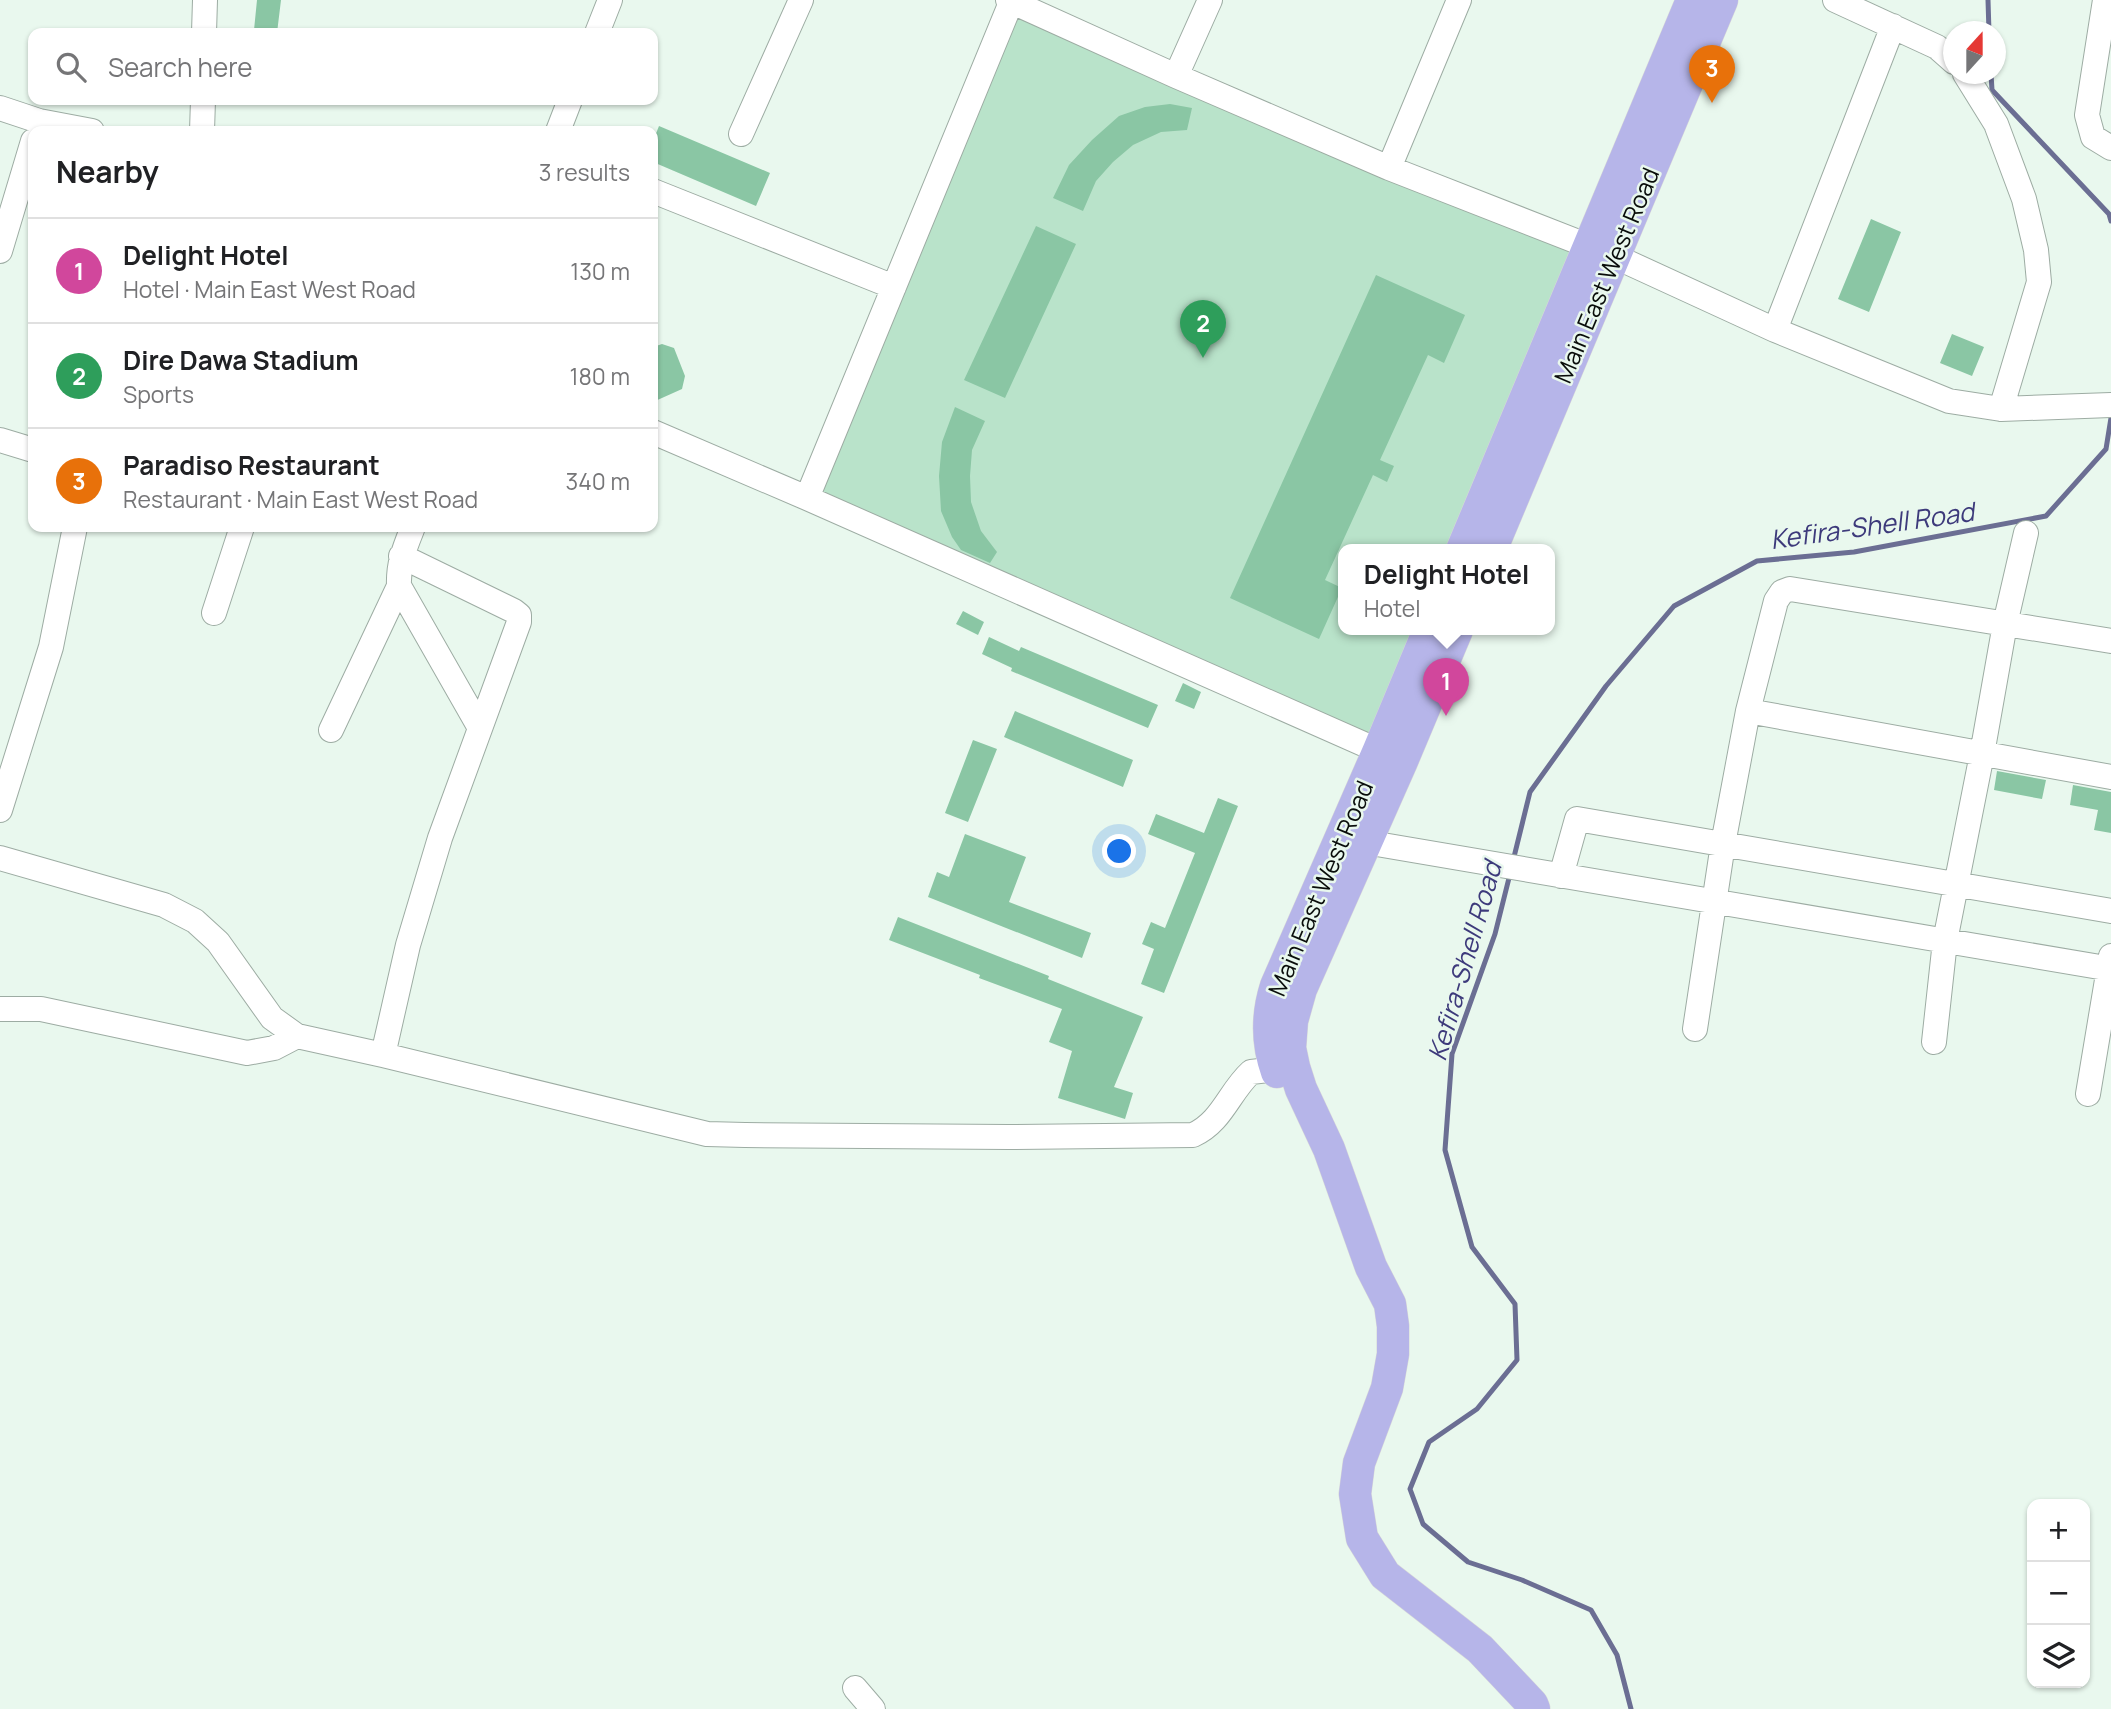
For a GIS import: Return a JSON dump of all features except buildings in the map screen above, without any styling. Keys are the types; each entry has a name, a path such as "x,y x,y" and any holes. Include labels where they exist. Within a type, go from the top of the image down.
{"main road":[{"name":"Main East West Road","path":"1602,251 1692,0"},
{"name":"Main East West Road","path":"1465,544 1525,435 1602,251 1721,0"},
{"name":"Main East West Road","path":"1493,544 1525,435"},
{"name":"Main East West Road","path":"1391,755 1427,635"},
{"name":"Main East West Road","path":"1454,635 1391,755 1354,837 1276,986 1271,1002 1270,1041 1285,1068 1295,1114 1342,1181 1371,1267 1390,1304 1393,1354 1387,1388 1359,1462 1355,1494 1362,1538 1385,1575 1480,1649 1534,1709"}],"street":[{"path":"204,28 205,0"},
{"path":"599,28 610,0"},
{"path":"741,134 801,0"},
{"path":"1176,76 1210,0"},
{"path":"1389,168 1459,0"},
{"path":"1835,0 1937,47 1943,52"},
{"path":"2105,0 2087,115 2092,137 2111,148"},
{"path":"807,498 1011,1 1389,168 1602,251 1775,330 1949,401 2001,409 2110,406"},
{"path":"1775,330 1892,26"},
{"path":"1971,84 1996,124 2024,199 2036,250 2039,282 2001,409"},
{"path":"202,126 203,105"},
{"path":"560,126 568,105"},
{"path":"0,108 28,126"},
{"path":"0,251 28,158"},
{"path":"658,193 894,287"},
{"path":"658,434 1391,755"},
{"path":"0,440 28,448"},
{"path":"0,810 51,647 74,532"},
{"path":"214,613 240,532"},
{"path":"411,532 398,569 399,586 480,728"},
{"path":"1934,1042 1945,941 2005,624 2026,533"},
{"path":"383,1055 412,931 440,838 519,622 519,615 514,611 401,556"},
{"path":"331,730 399,586"},
{"path":"1695,1029 1713,902 1748,711 1776,601 1782,592 1790,589 2111,641"},
{"path":"1748,711 2111,777"},
{"path":"1561,876 1577,819 2111,911"},
{"path":"1354,837 1713,902 1945,941 2110,965 2088,1094"},
{"path":"0,858 164,905 195,921 218,942 272,1018 297,1037 707,1133 1008,1137 1193,1135 1215,1120 1251,1072 1285,1068"},
{"path":"0,1009 41,1009 247,1053 274,1048 297,1037"},
{"path":"855,1688 873,1709"}],"green space":[{"path":"1012,2 1589,246 1465,544 1338,544 1338,635 1427,635 1379,750 807,498"}],"waterway":[{"name":"Kefira-Shell Road","path":"1988,0 1989,21"},
{"name":"Kefira-Shell Road","path":"1992,84 1992,90 2109,214 2111,221"},
{"name":"Kefira-Shell Road","path":"1513,861 1530,792 1606,686 1674,606 1757,561 1854,552 2046,516 2106,449 2111,418"},
{"name":"Kefira-Shell Road","path":"1510,874 1495,934 1452,1054 1445,1150 1472,1247 1515,1304 1517,1360 1477,1409 1429,1442 1410,1489 1423,1524 1468,1562 1522,1580 1591,1610 1617,1655 1631,1709"}],"place":[{"name":"Paradiso Restaurant","path":"1712,103"},
{"name":"Dire Dawa Stadium","path":"1203,358"},
{"name":"Delight Hotel","path":"1446,716"}]}
